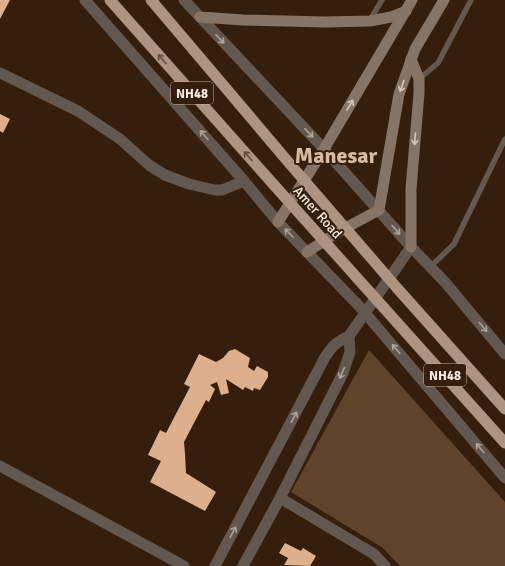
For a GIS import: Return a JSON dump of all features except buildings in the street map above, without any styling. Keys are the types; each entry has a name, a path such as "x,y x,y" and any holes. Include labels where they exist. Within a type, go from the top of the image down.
{"highway":[{"name":"Amer Road","path":"110,0 274,186 505,443"},
{"name":"Amer Road","path":"151,0 397,288 505,409"}],"main road":[{"path":"278,222 324,149 412,0"},
{"path":"307,252 338,232 379,210 399,94 415,49 444,0"},
{"path":"200,17 305,22 370,21 391,17 406,11"},
{"path":"411,59 419,80 411,189 411,247"}],"street":[{"path":"85,0 244,181 278,222 365,313 505,478"},
{"path":"184,0 324,149 411,247 444,280 505,354"},
{"path":"0,73 78,111 120,139 149,165 165,175 189,184 215,190 222,190 244,181"},
{"path":"215,566 330,349 338,342 349,336 411,247"},
{"path":"243,566 280,498 343,373 350,352 349,336"},
{"path":"0,466 184,566"},
{"path":"280,498 374,554 380,564"}],"lane":[{"path":"370,21 382,0"},
{"path":"419,80 438,63 471,0"},
{"path":"430,267 454,244 505,139"}],"shaded area":[{"path":"369,350 505,502 505,566 400,566 383,548 291,492"}],"district":[{"name":"Manesar","path":"336,155"}]}
